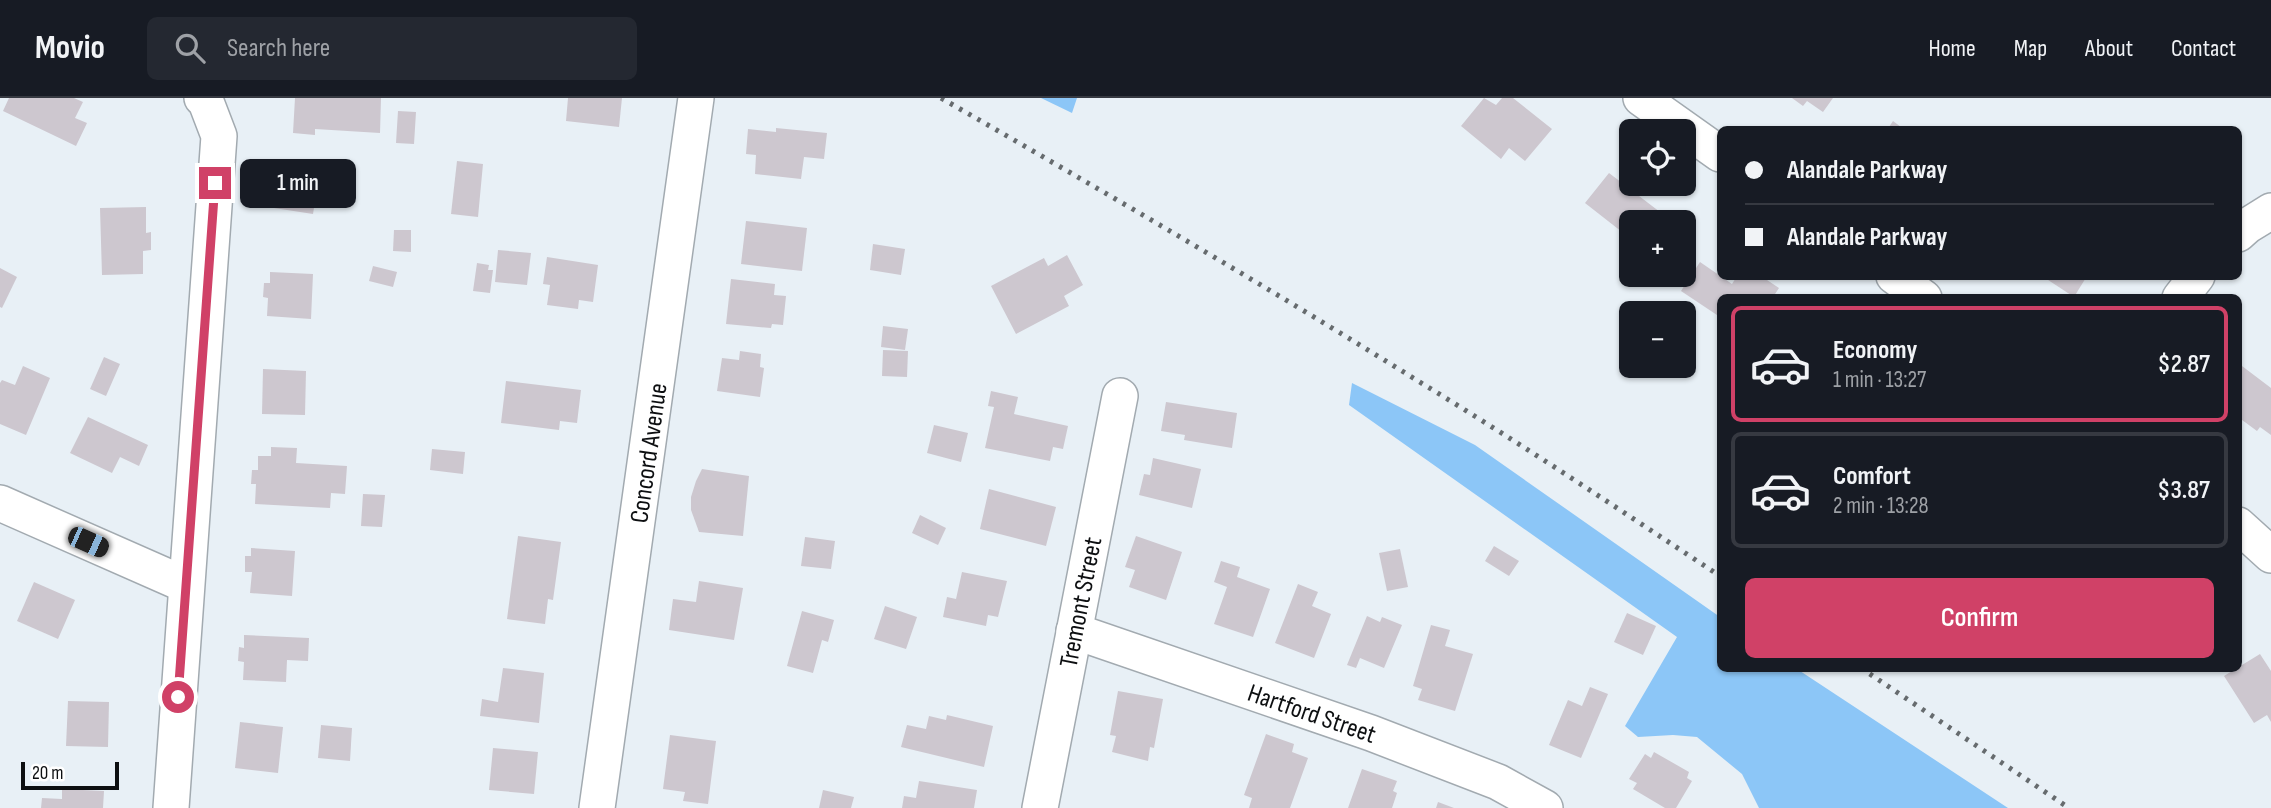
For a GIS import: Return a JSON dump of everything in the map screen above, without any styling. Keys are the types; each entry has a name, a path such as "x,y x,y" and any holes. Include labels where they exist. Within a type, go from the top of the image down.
{"street":[{"path":"171,808 219,136 202,98"},
{"name":"Concord Avenue","path":"597,808 696,98"},
{"path":"1641,98 1717,152"},
{"path":"2242,230 2271,211"},
{"path":"1899,280 1919,294"},
{"path":"2183,294 2194,280"},
{"name":"Tremont Street","path":"1040,808 1120,396"},
{"path":"0,503 186,585"},
{"path":"2242,528 2271,555"},
{"name":"Hartford Street","path":"1074,631 1371,733 1498,782 1545,808"}],"shaded area":[{"path":"1041,98 1077,98 1072,113"},
{"path":"1352,383 1475,445 1717,615 1717,672 1802,672 2008,808 1759,808 1742,774 1697,737 1638,737 1625,726 1677,637 1349,405"}],"building":[{"path":"9,98 74,98 83,102 75,118 87,123 76,146 3,111"},
{"path":"295,98 381,98 380,133 315,129 315,135 293,133"},
{"path":"568,98 622,98 619,127 566,121"},
{"path":"1484,98 1496,105 1502,98 1513,98 1552,129 1525,161 1509,148 1501,159 1461,126"},
{"path":"1792,98 1833,98 1823,112 1807,101 1803,106"},
{"path":"398,111 416,112 414,144 396,143"},
{"path":"776,128 827,133 824,159 804,157 801,179 755,174 756,155 746,154 748,129 776,132"},
{"path":"279,161 322,167 321,177 337,179 335,197 316,195 313,214 274,208 276,189 270,188 272,174 277,174"},
{"path":"457,161 483,164 478,217 451,214"},
{"path":"1609,173 1619,181 1619,196 1639,196 1657,210 1619,210 1619,230 1585,203"},
{"path":"146,207 146,233 151,232 151,250 143,251 143,274 102,275 100,208"},
{"path":"746,221 807,228 802,271 741,264"},
{"path":"394,230 411,230 411,252 393,251"},
{"path":"873,244 905,249 901,275 870,270"},
{"path":"498,250 531,253 527,285 495,282"},
{"path":"1067,255 1083,285 1064,296 1069,306 1016,334 991,286 1044,258 1048,266"},
{"path":"547,257 598,265 593,302 579,300 578,309 547,305 550,285 543,284"},
{"path":"1700,262 1717,274 1717,280 1726,280 1732,284 1734,280 1767,280 1779,288 1775,294 1717,294 1717,315 1681,291 1684,287 1696,287 1696,268"},
{"path":"477,263 489,265 488,270 493,270 490,293 473,291"},
{"path":"373,266 397,272 393,287 369,281"},
{"path":"0,268 17,277 2,308 0,307"},
{"path":"270,272 313,274 311,319 267,316 268,298 263,297 264,283 270,283"},
{"path":"731,279 775,284 774,295 786,296 783,325 772,324 771,328 726,324"},
{"path":"2048,280 2085,280 2076,294 2069,294"},
{"path":"883,326 908,329 905,350 881,347"},
{"path":"883,350 908,351 907,377 882,376"},
{"path":"740,351 761,354 760,367 764,368 760,397 717,391 722,358 739,360"},
{"path":"104,357 120,364 106,396 90,389"},
{"path":"23,366 50,378 26,435 0,424 0,383 2,380 15,385"},
{"path":"2242,366 2271,388 2271,435 2260,427 2257,431 2242,420"},
{"path":"263,369 306,371 305,415 262,414"},
{"path":"506,381 581,390 577,423 560,421 559,430 501,423"},
{"path":"991,391 1018,397 1014,414 1068,426 1063,449 1053,447 1050,461 985,448 994,407 988,406"},
{"path":"1166,402 1237,413 1232,448 1184,440 1185,435 1161,431"},
{"path":"88,417 148,445 139,466 120,457 112,473 70,453"},
{"path":"934,425 968,433 961,462 927,453"},
{"path":"271,447 297,448 296,463 347,466 345,494 331,493 330,508 255,504 256,484 251,484 252,470 258,470 258,456 271,456"},
{"path":"432,449 465,452 463,474 430,470"},
{"path":"1153,458 1201,469 1192,508 1139,495 1144,474 1150,475"},
{"path":"702,469 749,476 743,536 699,532 691,510 691,497"},
{"path":"989,489 1056,507 1046,546 980,529"},
{"path":"363,494 385,495 382,527 361,526"},
{"path":"920,515 946,528 938,545 912,533"},
{"path":"518,536 561,542 553,600 548,599 545,624 507,619"},
{"path":"1136,536 1182,552 1166,600 1129,587 1135,570 1125,567"},
{"path":"805,537 835,541 831,569 801,566"},
{"path":"1494,546 1519,561 1509,576 1485,561"},
{"path":"251,548 295,551 292,596 250,593 252,572 245,572 245,556 251,556"},
{"path":"1400,549 1408,587 1387,591 1379,553"},
{"path":"1221,561 1240,567 1237,577 1270,589 1253,637 1214,624 1227,587 1214,582"},
{"path":"962,572 1007,581 998,617 988,615 986,626 943,617 947,597 956,599"},
{"path":"699,581 743,588 734,640 669,630 673,599 696,602"},
{"path":"34,582 75,600 58,639 17,621"},
{"path":"1298,584 1318,592 1312,606 1331,614 1314,658 1275,643"},
{"path":"885,606 917,617 906,649 874,639"},
{"path":"802,611 834,620 828,642 822,640 813,673 787,666"},
{"path":"1627,613 1656,626 1643,655 1614,642"},
{"path":"1367,616 1380,622 1382,617 1402,625 1384,668 1360,658 1356,668 1347,665"},
{"path":"1431,625 1450,630 1445,646 1473,654 1455,711 1418,700 1422,689 1413,686"},
{"path":"244,635 309,638 308,661 287,660 286,682 243,680 244,662 238,661 239,647 244,648"},
{"path":"2260,654 2271,671 2271,722 2267,715 2254,723 2224,676 2231,672 2242,672 2242,665"},
{"path":"503,668 544,673 539,723 480,716 482,699 498,702"},
{"path":"1590,687 1608,694 1581,758 1549,745 1568,700 1582,706"},
{"path":"1118,691 1163,699 1154,748 1150,747 1148,761 1112,752 1116,736 1110,735"},
{"path":"68,701 109,702 108,747 66,746"},
{"path":"947,715 993,726 984,767 901,747 907,725 926,729 929,716 946,720"},
{"path":"240,722 283,727 278,773 235,768"},
{"path":"321,725 352,728 350,761 318,758"},
{"path":"1266,734 1294,744 1292,752 1308,758 1290,808 1249,808 1252,798 1244,795"},
{"path":"670,735 716,741 708,804 683,801 685,792 663,789"},
{"path":"493,748 538,752 534,794 489,790"},
{"path":"1654,752 1689,772 1687,778 1692,781 1676,808 1665,808 1633,789 1637,783 1629,779 1645,754 1651,758"},
{"path":"1362,769 1397,781 1393,791 1397,793 1392,808 1348,808"},
{"path":"919,781 977,790 974,808 902,808 904,796 916,798"},
{"path":"62,789 104,791 103,808 41,808 42,798 62,799"},
{"path":"823,790 854,797 851,808 819,808"},
{"path":"1438,802 1454,808 1436,808"}],"railway":[{"path":"941,98 1359,344 1717,574"},
{"path":"1867,672 2069,808"}],"route":[{"path":"178,697 215,183"}]}
